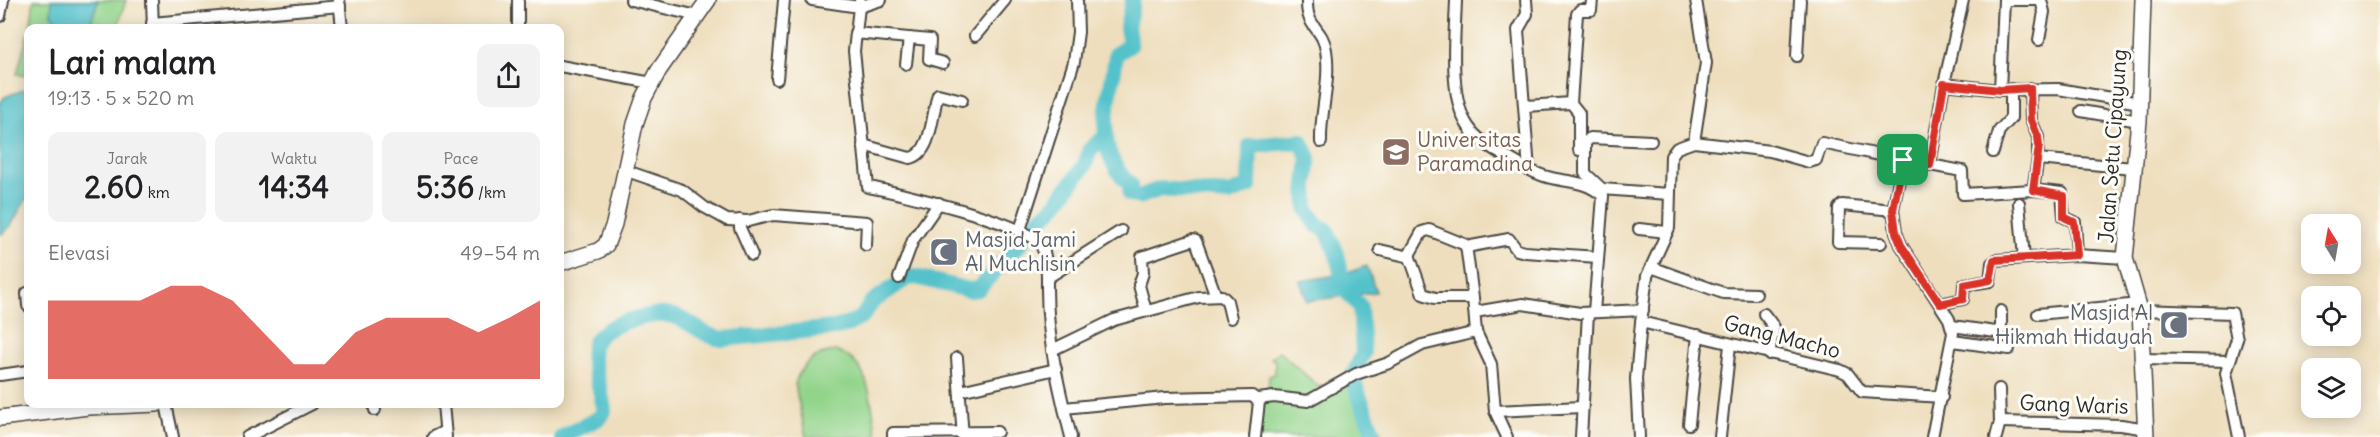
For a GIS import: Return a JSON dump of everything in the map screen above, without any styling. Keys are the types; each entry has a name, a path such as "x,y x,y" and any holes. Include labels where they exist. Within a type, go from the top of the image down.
{"main road":[{"path":"564,262 598,251 606,245 614,224 634,124 651,83 708,0"},
{"name":"Jalan Setu Cipayung","path":"2143,0 2139,121 2125,258 2139,307 2147,433"},
{"path":"0,418 42,408"}],"street":[{"path":"0,16 3,0"},
{"path":"152,0 153,24"},
{"path":"518,0 518,24"},
{"path":"631,0 697,16"},
{"path":"777,79 784,0"},
{"path":"812,0 859,3 881,0"},
{"path":"975,36 1005,0"},
{"path":"1019,233 1074,62 1078,32 1077,0"},
{"path":"1307,0 1309,22 1323,38 1328,65 1328,82 1320,127 1321,142"},
{"path":"1456,0 1455,66 1463,118 1482,143 1529,170 1545,176 1578,181 1603,196 1581,437"},
{"path":"1526,0 1527,15 1518,30 1526,106 1529,170"},
{"path":"1578,181 1579,113 1571,103 1577,14 1580,10 1591,10 1592,0"},
{"path":"1694,142 1706,63 1696,0"},
{"path":"1797,56 1800,0"},
{"path":"1930,165 1944,84 1964,0"},
{"path":"1993,152 1999,131 2011,118 2006,89 2005,0 2039,0 2044,12 2039,40"},
{"path":"169,24 339,3 342,24"},
{"path":"859,3 854,51 868,187"},
{"path":"855,33 930,40 929,59 943,63"},
{"path":"906,64 909,38"},
{"path":"564,67 651,83"},
{"path":"1944,84 2006,89 2058,89 2140,103"},
{"path":"2030,88 2031,120 2038,137 2038,158 2033,190"},
{"path":"863,145 910,158 915,157 924,148 938,94 962,100"},
{"path":"1526,106 1571,103"},
{"path":"2081,111 2139,121"},
{"path":"1651,141 1590,138 1585,143 1585,173 1602,189 1669,195"},
{"path":"1640,437 1636,379 1641,322 1650,267 1667,232 1671,156 1677,148 1694,142 1770,151 1809,162 1816,160 1822,143 1962,171 1963,194 2033,190 2064,196 2064,217 2074,222 2077,255"},
{"path":"2038,158 2133,168"},
{"path":"1903,160 1893,210 1901,245 1952,326 1953,341 1932,437"},
{"path":"624,170 682,190 704,207 727,220 772,215 867,222 866,245"},
{"path":"857,191 868,187 939,203 1032,238 1041,246 1047,278 1047,312 1052,350 1071,437"},
{"path":"899,278 913,240 939,203"},
{"path":"2019,203 2024,258"},
{"path":"1881,243 1838,242 1839,208 1842,205 1893,210"},
{"path":"740,220 740,228 753,255"},
{"path":"1639,229 1667,232"},
{"path":"1047,278 1121,231"},
{"path":"1473,298 1435,298 1423,294 1410,257 1412,247 1426,231 1466,245 1475,312 1476,332 1491,364 1495,411 1507,437"},
{"path":"1466,247 1509,239 1517,250 1525,252 1598,257"},
{"path":"1146,311 1139,285 1143,273 1143,257 1193,240 1196,240 1216,296"},
{"path":"1380,250 1410,257"},
{"path":"1940,304 1963,299 1964,285 1990,280 1994,260 2077,255 2125,258"},
{"path":"1650,267 1723,293 1756,294"},
{"path":"1052,350 1114,320 1199,297 1222,296 1227,301 1231,318"},
{"path":"1475,312 1523,304 1591,312 1643,310"},
{"path":"2038,314 2139,307 2230,312 2235,318 2238,336 2226,373 2239,437"},
{"path":"1952,326 1996,332 2001,329 2001,311"},
{"path":"1764,314 1774,327 1768,354"},
{"name":"Gang Macho","path":"1641,322 1839,370 1848,374 1862,392 1942,397"},
{"path":"1064,408 1165,398 1252,396 1258,399 1274,397 1308,401 1351,377 1389,363 1422,345 1476,332"},
{"path":"1689,423 1698,335"},
{"path":"1953,341 2009,349"},
{"path":"1720,437 1730,345"},
{"path":"957,358 962,435"},
{"path":"2143,359 2229,361"},
{"path":"960,392 1056,369"},
{"path":"0,375 24,372"},
{"path":"1996,437 2000,422 1999,390"},
{"path":"1255,437 1258,399"},
{"path":"1495,411 1582,407"},
{"path":"167,408 173,437"},
{"path":"247,437 304,408"},
{"path":"433,437 445,435 443,408"},
{"name":"Gang Waris","path":"2000,422 2121,425 2147,433"},
{"path":"893,437 892,433 962,435 997,432"}],"green space":[{"path":"34,0 126,0 118,24 31,24"},
{"path":"24,48 24,75 17,74"},
{"path":"835,351 847,356 863,374 871,398 877,437 806,437 795,385 797,378 809,362 821,354"},
{"path":"1279,351 1328,395 1350,381 1371,437 1257,437 1261,399 1268,395 1269,376 1275,374 1275,361 1271,358"}],"water":[{"path":"52,0 98,0 90,24 59,24 51,14"},
{"path":"24,90 24,203 10,227 0,235 0,103 5,97"},
{"path":"1367,266 1376,292 1307,301 1300,281 1344,274"}],"waterway":[{"path":"1133,0 1127,27 1130,45 1116,54 1106,122 1106,139 1110,154 1117,169 1130,184 1130,194 1139,197 1160,189 1229,194 1249,186 1250,146 1301,141 1309,158 1306,185 1307,209 1317,225 1327,230 1337,254 1344,289 1360,306 1363,353 1352,378 1375,437"},
{"path":"1027,234 1030,227 1052,209 1085,165 1090,149 1104,138"},
{"path":"562,437 599,418 604,411 592,355 594,344 600,335 612,327 636,319 660,315 677,317 709,335 722,339 834,328 862,317 872,302 907,278 916,277 969,290 978,289 1026,237"}],"place":[{"name":"Universitas Paramadina","path":"1396,152"},
{"name":"Masjid Jami Al Muchlisin","path":"944,252"},
{"name":"Masjid Al Hikmah Hidayah","path":"2174,325"}],"route":[{"path":"1944,84 2000,90 2030,88 2031,120 2039,146 2033,190 2062,193 2064,217 2074,222 2077,255 1994,260 1990,280 1964,285 1963,299 1940,304 1901,245 1896,232 1893,210 1903,160 1930,165 1944,84"}]}
